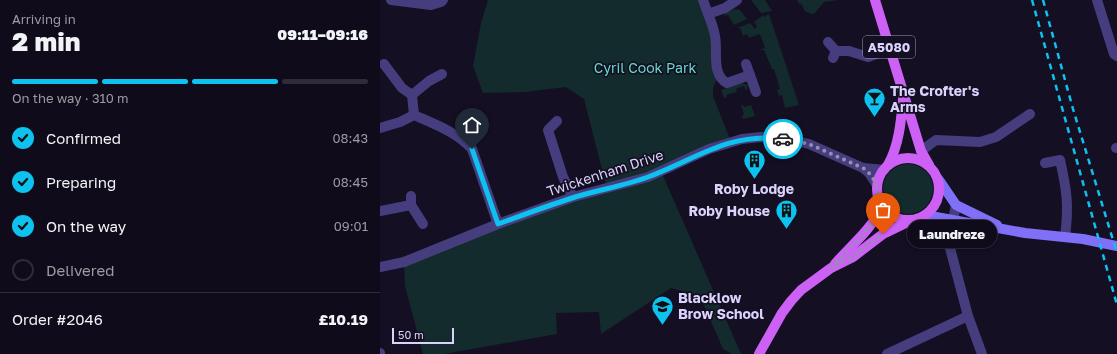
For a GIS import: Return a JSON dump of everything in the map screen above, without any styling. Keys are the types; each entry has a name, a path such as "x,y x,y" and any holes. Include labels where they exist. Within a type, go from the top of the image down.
{"main road":[{"name":"A5080","path":"875,0 921,151 939,180"},
{"name":"A5080","path":"877,185 895,153 904,93"},
{"path":"886,167 904,158 913,158 929,165"},
{"path":"939,180 948,196 956,205 1006,230"},
{"path":"831,268 853,257 883,234 925,215 933,208 938,200 940,190 939,180"},
{"path":"877,185 878,196 882,205 895,217 912,220"},
{"path":"759,354 791,301 801,290 831,268 865,234 878,216 882,205"},
{"path":"925,215 1006,230 1065,237 1117,246"}],"street":[{"path":"391,0 431,5 443,0"},
{"path":"703,0 716,37 716,63 724,81 727,83 750,75"},
{"path":"708,14 725,8 737,0"},
{"path":"1097,0 1114,54 1117,56"},
{"path":"828,42 835,55 849,51 868,57 890,49"},
{"path":"384,64 402,88 412,95 414,115"},
{"path":"746,64 756,92"},
{"path":"412,95 429,81 442,74"},
{"path":"921,151 936,140 980,142 996,137 1030,114"},
{"path":"380,128 400,122 414,115"},
{"path":"414,115 465,141 472,149 498,224"},
{"path":"557,121 548,130 564,177 573,197"},
{"name":"Twickenham Drive","path":"380,267 404,262 498,224 573,197 648,177 709,150 742,139 761,137 792,140 809,144 863,168 869,173 877,185"},
{"path":"1045,163 1060,160 1068,195 1065,237"},
{"name":"Twickenham Drive","path":"863,168 886,167"},
{"path":"380,211 411,200 423,224"},
{"path":"946,237 954,220 956,205"},
{"path":"942,218 968,316 982,354"},
{"path":"887,354 968,316"}],"green space":[{"name":"Cyril Cook Park","path":"488,0 699,0 712,33 717,78 713,89 713,96 731,142 661,171 741,354 732,354 723,349 700,296 671,288 601,334 599,312 556,313 557,334 444,354 423,354 405,286 404,262 607,189 584,99 566,87 525,92 483,93 473,66 481,23"},
{"path":"751,0 765,0 772,11 761,13"},
{"path":"797,0 838,0 824,2 815,13 811,14 805,11 801,3 800,5"},
{"path":"734,9 740,10 747,19 734,25 728,15 725,16 724,14"},
{"path":"769,14 799,105 785,108 782,95 779,96 777,90 780,89 774,69 772,69 764,50 759,50 765,48 760,34 749,38 747,34 743,36 740,28 737,28 750,23 755,29 757,26 754,22 763,15 764,17"},
{"path":"741,83 748,85 746,91 744,86 736,89 737,92 726,95 727,97 724,98 721,90"},
{"path":"741,105 744,107 751,105 755,116 743,119 742,116 744,114"},
{"path":"903,164 913,164 926,171 933,184 933,194 926,207 913,214 903,214 894,210 887,203 883,194 883,184 887,175 894,168"}],"railway":[{"path":"1032,0 1117,305"},
{"path":"1043,0 1073,109 1117,253"}],"way so far":[{"path":"783,139 809,144 863,168 874,178 877,185 878,196 882,205 878,216 865,234 845,252 831,268 853,257 872,244 883,234"}],"place":[{"name":"The Crofter's Arms","path":"874,118"},
{"name":"Roby Lodge","path":"754,180"},
{"name":"Roby House","path":"786,230"},
{"name":"Laundreze","path":"883,234"},
{"name":"Blacklow Brow School","path":"663,326"}],"route":[{"path":"472,149 498,224 573,197 648,177 725,144 742,139 761,137 783,139"}]}
